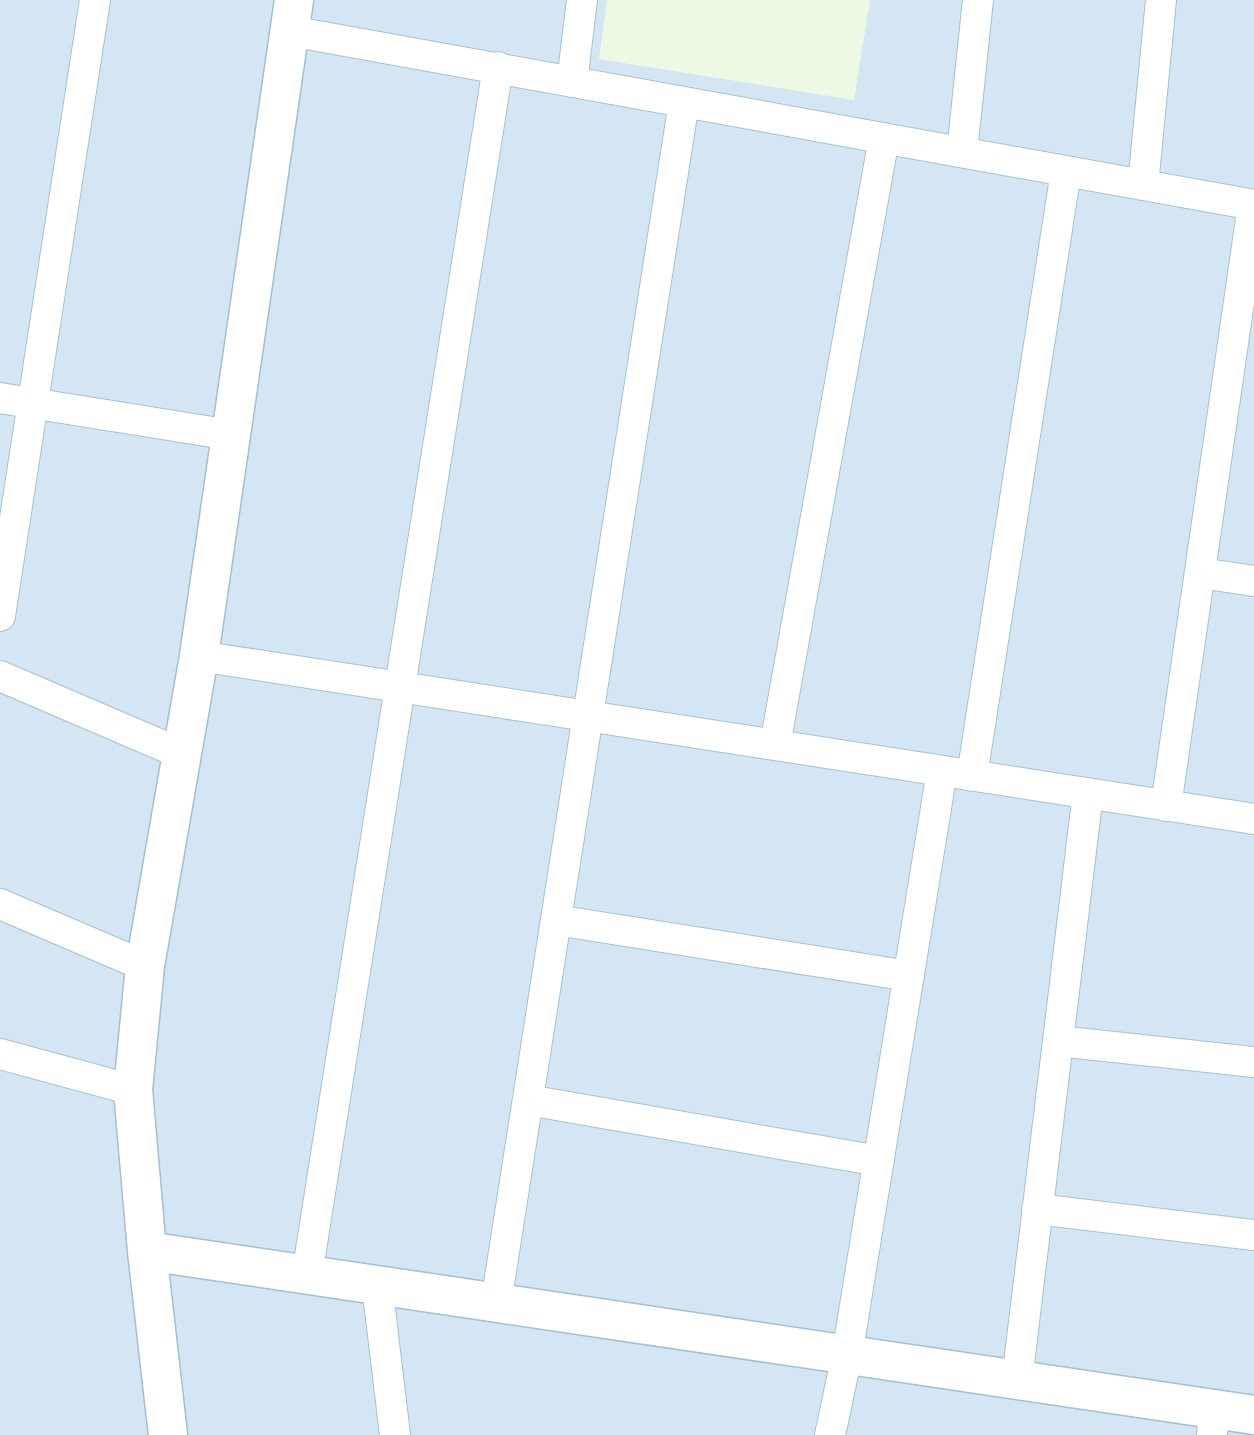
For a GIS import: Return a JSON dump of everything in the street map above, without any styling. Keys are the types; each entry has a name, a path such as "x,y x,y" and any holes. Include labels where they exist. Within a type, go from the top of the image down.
{"street":[{"path":"0,616 95,0"},
{"path":"572,82 582,0"},
{"path":"962,152 978,0"},
{"path":"1143,185 1161,0"},
{"path":"168,1435 147,1251 133,1090 145,966 199,656 292,15 498,67 572,82 1254,205 1244,343 1199,573 1166,806"},
{"path":"307,1275 498,67"},
{"path":"496,1303 684,102"},
{"path":"775,745 884,138"},
{"path":"972,776 1066,171"},
{"path":"0,398 231,436"},
{"path":"1199,573 1254,580"},
{"path":"199,656 1254,819"},
{"path":"0,676 181,754"},
{"path":"830,1435 847,1355 942,771"},
{"path":"1017,1380 1088,793"},
{"path":"0,904 145,966"},
{"path":"556,920 909,976"},
{"path":"1058,1041 1254,1062"},
{"path":"0,1054 133,1090"},
{"path":"528,1100 878,1161"},
{"path":"1037,1209 1254,1234"},
{"path":"147,1251 1017,1380 1213,1422 1254,1415"},
{"path":"376,1285 395,1435"}],"shaded area":[{"path":"0,0 1254,0 1254,1435 0,1435"},
{"path":"607,0 870,0 854,100 599,59"}]}
